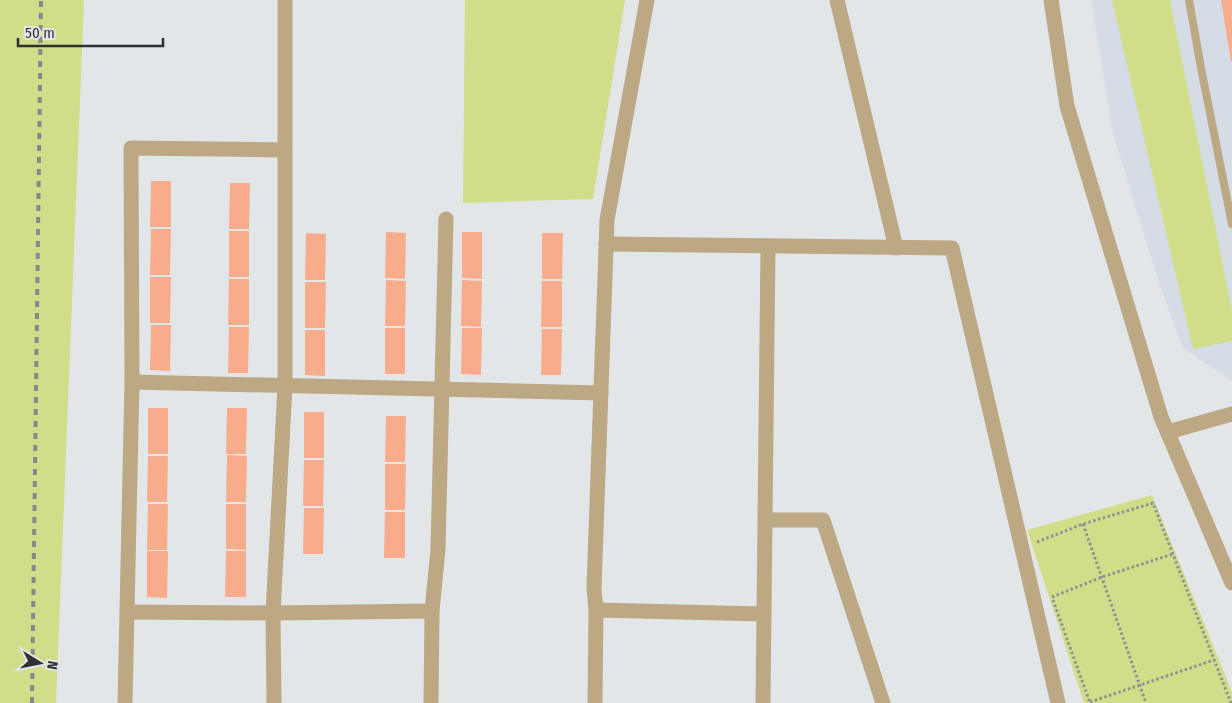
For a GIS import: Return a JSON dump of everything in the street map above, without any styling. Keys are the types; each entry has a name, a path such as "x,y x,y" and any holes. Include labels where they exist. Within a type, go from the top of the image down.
{"street":[{"path":"274,703 273,613 285,386 285,0"},
{"path":"595,703 596,610 594,588 607,220 647,0"},
{"path":"838,0 896,248"},
{"path":"1051,0 1067,106 1161,417 1232,583"},
{"path":"125,703 132,382 132,148 285,150"},
{"path":"431,703 432,611 438,548 446,219"},
{"path":"606,244 952,248 1058,703"},
{"path":"763,703 768,246"},
{"path":"132,382 601,393"},
{"path":"1168,432 1232,414"},
{"path":"765,520 823,520 883,703"},
{"path":"596,610 764,614"},
{"path":"127,612 432,611"}],"lane":[{"path":"1189,0 1232,224"}],"path":[{"path":"1033,543 1083,524 1152,503 1231,703"},
{"path":"1083,524 1146,703"},
{"path":"1172,554 1102,577 1052,597 1090,702 1214,660"}],"shaded area":[{"path":"1091,0 1232,0 1232,381 1183,348 1161,289 1113,134"}],"green space":[{"path":"0,0 84,0 56,703 0,703"},
{"path":"465,0 625,0 593,199 463,203"},
{"path":"1112,0 1170,0 1232,311 1232,341 1193,349"},
{"path":"1152,495 1232,692 1232,703 1084,703 1027,530"}],"building":[{"path":"1221,0 1232,0 1232,62 1231,62"},
{"path":"151,181 171,181 171,227 150,227"},
{"path":"230,183 250,183 249,229 229,229"},
{"path":"151,229 171,229 170,275 150,275"},
{"path":"229,231 249,231 249,277 229,277"},
{"path":"386,232 406,233 405,279 385,278"},
{"path":"462,232 482,232 482,279 462,278"},
{"path":"306,233 326,234 325,280 305,280"},
{"path":"542,233 563,233 562,279 542,279"},
{"path":"150,277 171,277 170,323 150,323"},
{"path":"229,279 249,279 249,325 228,325"},
{"path":"386,280 406,281 405,326 385,326"},
{"path":"462,280 482,281 481,327 461,326"},
{"path":"542,281 562,281 562,327 541,327"},
{"path":"305,282 326,282 325,328 305,328"},
{"path":"151,325 171,325 170,371 150,370"},
{"path":"229,327 249,327 248,373 228,373"},
{"path":"385,328 405,328 405,374 385,374"},
{"path":"462,328 482,328 481,375 461,374"},
{"path":"542,329 562,329 561,375 541,375"},
{"path":"305,330 325,330 325,376 305,375"},
{"path":"148,408 168,408 168,454 148,454"},
{"path":"227,408 247,408 246,454 226,454"},
{"path":"304,412 324,412 324,458 304,458"},
{"path":"386,416 406,416 405,462 385,462"},
{"path":"227,455 247,456 246,502 226,502"},
{"path":"148,456 168,456 167,502 147,502"},
{"path":"304,460 324,460 323,506 303,506"},
{"path":"385,464 406,464 405,510 385,510"},
{"path":"148,504 168,504 167,550 147,550"},
{"path":"226,504 246,504 246,550 226,549"},
{"path":"304,508 324,508 323,554 303,554"},
{"path":"385,512 405,512 405,558 384,558"},
{"path":"147,551 168,551 167,598 147,597"},
{"path":"226,551 246,551 246,597 225,597"}],"railway":[{"path":"32,703 41,0"}]}
